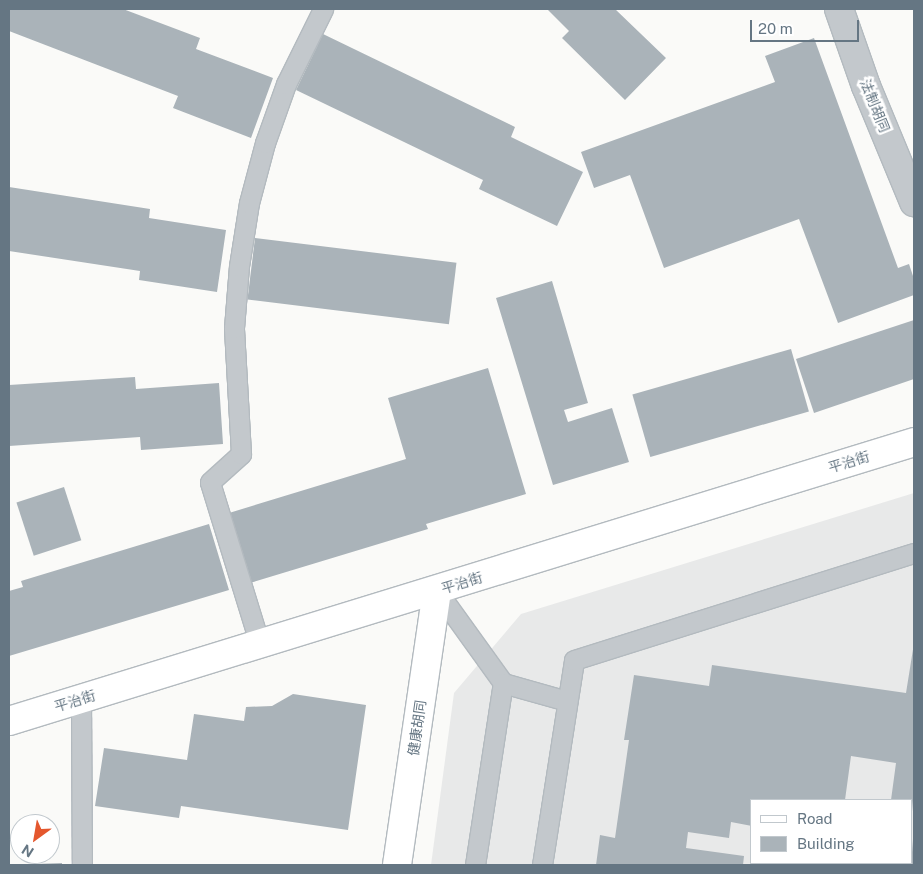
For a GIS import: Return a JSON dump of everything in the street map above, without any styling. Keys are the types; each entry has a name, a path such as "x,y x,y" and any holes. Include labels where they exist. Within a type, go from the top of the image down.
{"street":[{"name":"法制胡同","path":"839,9 866,86 914,202"},
{"name":"平治街","path":"9,721 437,591 914,442"},
{"name":"健康胡同","path":"397,865 437,591"}],"lane":[{"path":"260,645 210,482 241,454 234,328 239,266 249,203 265,143 286,84 323,9"},
{"path":"542,865 574,660 914,553"},
{"path":"437,591 503,683 567,702"},
{"path":"475,865 503,683"},
{"path":"81,700 82,865"}],"shaded area":[{"path":"914,493 914,865 431,865 454,693 521,614"}],"building":[{"path":"9,9 123,9 200,38 196,49 273,78 251,138 173,108 178,96 9,31"},
{"path":"547,9 615,9 666,58 625,100 562,38 569,31"},
{"path":"323,34 515,127 511,137 583,172 557,226 479,189 483,180 296,90"},
{"path":"814,38 898,268 909,264 914,279 914,295 838,323 799,219 664,268 630,175 594,188 581,152 775,82 765,56"},
{"path":"9,187 150,209 149,218 226,230 217,292 139,280 140,271 9,251"},
{"path":"255,238 456,263 449,324 247,300"},
{"path":"552,281 588,403 564,410 568,422 612,408 629,462 553,485 496,298"},
{"path":"914,320 914,379 814,413 796,359"},
{"path":"791,349 809,411 650,457 632,394"},
{"path":"488,368 526,494 426,524 428,529 250,583 229,513 406,459 388,398"},
{"path":"135,377 136,389 219,383 223,444 141,450 140,437 9,446 9,385"},
{"path":"64,487 81,540 34,556 16,502"},
{"path":"209,524 229,590 9,656 9,591 23,587 21,581"},
{"path":"914,643 914,823 913,799 891,799 896,763 851,756 845,799 750,799 750,826 731,822 729,838 688,832 686,848 744,856 743,865 596,865 600,835 615,838 629,740 624,740 634,675 709,686 712,665 906,693"},
{"path":"293,694 366,705 348,830 181,806 179,818 95,806 104,748 187,760 194,714 244,721 246,707 272,706"},
{"path":"913,852 914,865 845,865 913,864"},
{"path":"60,863 62,865 34,865 34,864"}]}
